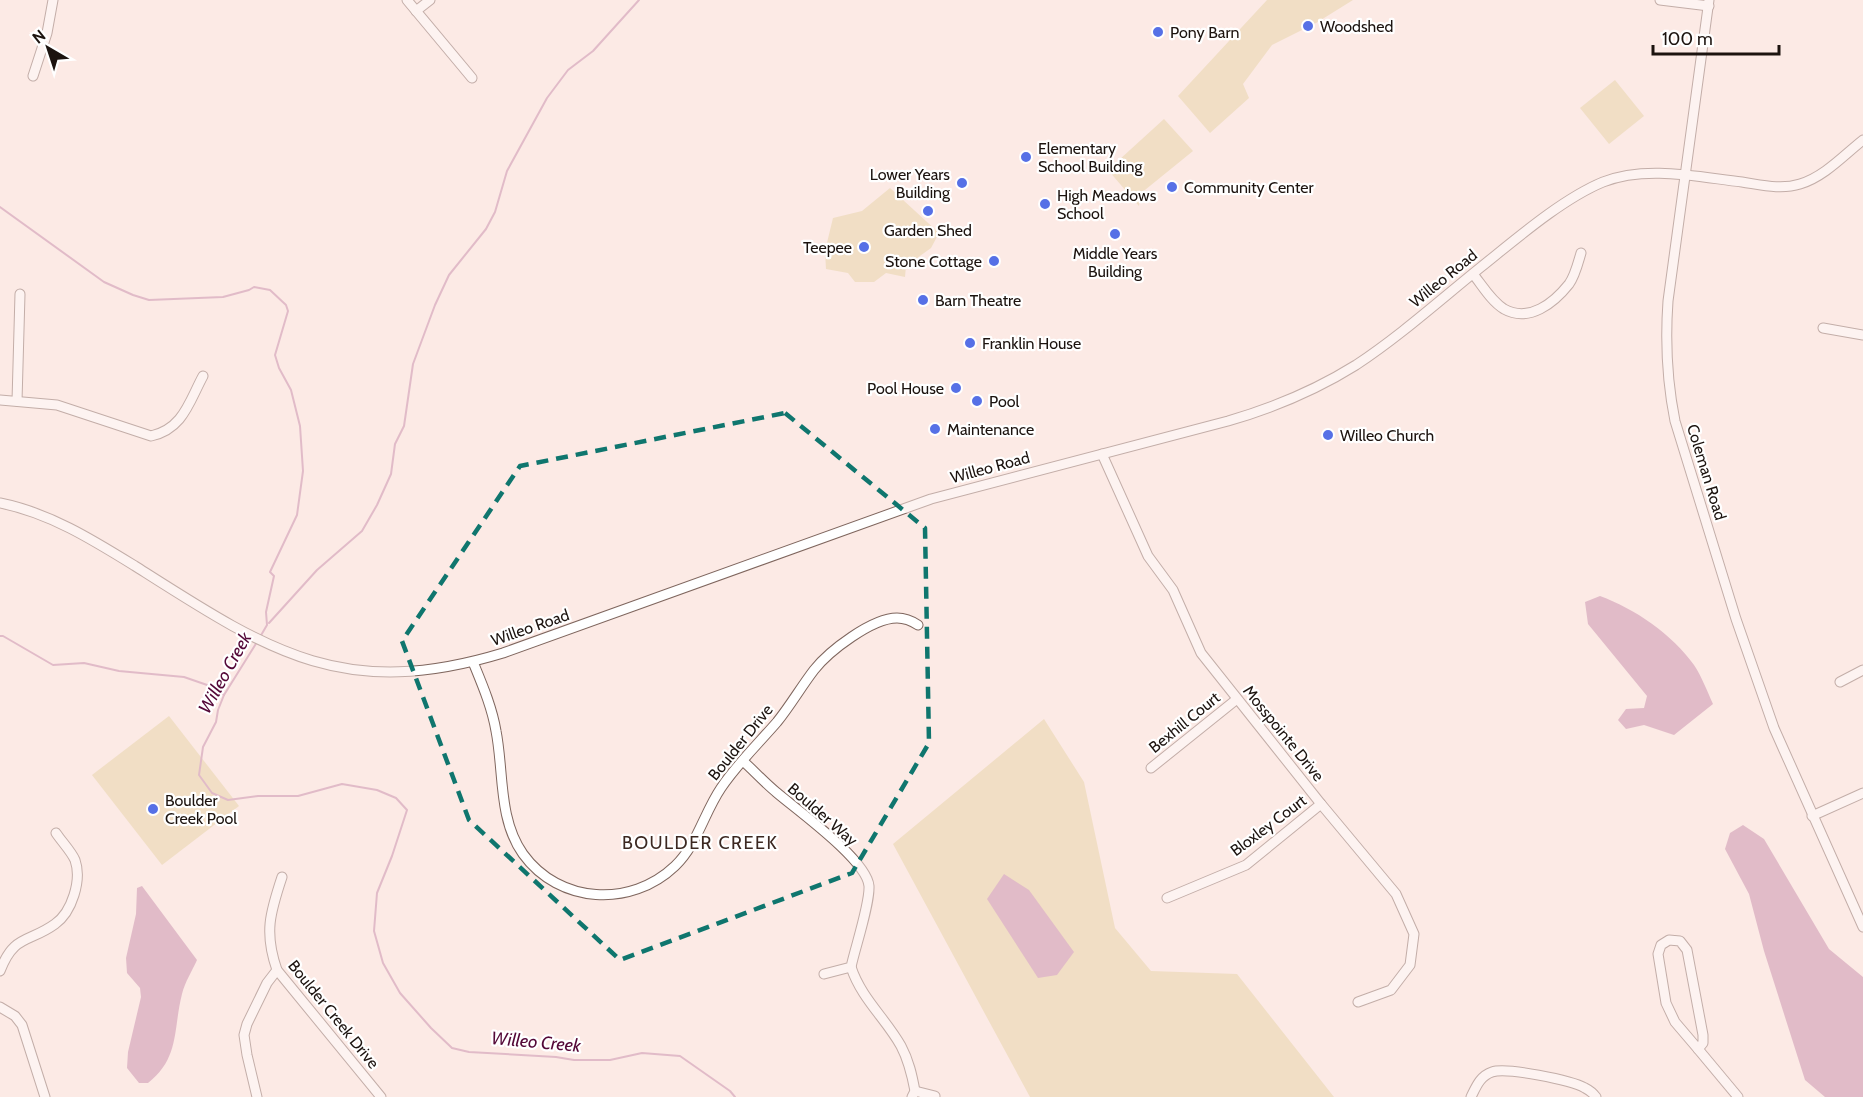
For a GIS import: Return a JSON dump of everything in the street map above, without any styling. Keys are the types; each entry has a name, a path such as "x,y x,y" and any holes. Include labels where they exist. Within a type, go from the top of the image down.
{"street":[{"path":"33,76 48,33 53,0"},
{"path":"406,0 472,78"},
{"path":"416,11 430,0"},
{"path":"1660,0 1709,3"},
{"name":"Coleman Road","path":"1709,3 1666,326 1666,366 1670,398 1675,422 1774,728 1863,927"},
{"name":"Willeo Road","path":"0,503 42,515 76,531 237,629 300,658 338,668 394,672 422,671 473,662 931,499 1259,412 1311,390 1371,355 1546,217 1601,183 1638,174 1686,176 1769,187 1800,184 1821,173 1863,140"},
{"path":"1473,274 1502,308 1515,313 1530,313 1543,308 1570,283 1581,254"},
{"path":"17,401 20,294"},
{"path":"1822,328 1863,335"},
{"path":"0,400 42,402 72,409 151,436 163,434 174,427 203,376"},
{"name":"Mosspointe Drive","path":"1102,454 1148,556 1173,590 1202,653 1321,804 1396,894 1414,934 1410,965 1391,990 1358,1002"},
{"name":"Boulder Drive","path":"473,662 496,728 506,812 513,835 523,854 536,869 553,882 570,890 595,895 620,895 643,888 664,876 686,853 719,791 778,721 814,670 840,645 862,631 888,619 904,619 918,625"},
{"path":"1840,682 1863,670"},
{"name":"Bexhill Court","path":"1150,768 1237,699"},
{"name":"Boulder Way","path":"743,760 774,790 844,847 868,879 867,901 851,968"},
{"path":"1812,816 1863,793"},
{"name":"Bloxley Court","path":"1167,898 1246,865 1321,804"},
{"path":"0,971 9,951 16,944 54,925 69,907 77,870 73,856 56,833"},
{"name":"Boulder Creek Drive","path":"282,877 269,924 271,951 277,970 381,1097"},
{"path":"1698,1049 1703,1035 1687,950 1680,941 1669,940 1662,945 1658,954 1666,1003 1675,1022 1738,1097"},
{"path":"824,974 851,968 856,983 900,1044 910,1065 914,1094 935,1096"},
{"path":"257,1097 244,1035 267,983 277,970"},
{"path":"0,1007 15,1016 22,1025 45,1097"},
{"path":"1471,1097 1481,1078 1492,1072 1505,1071 1532,1074 1583,1087 1596,1097"}],"highlighted area":[{"path":"785,413 925,528 929,743 852,873 620,960 469,820 402,641 520,466"}],"shaded area":[{"path":"1267,0 1353,0 1316,23 1272,45 1243,84 1249,98 1210,133 1178,96"},
{"path":"1615,80 1644,116 1609,144 1580,108"},
{"path":"1164,119 1193,151 1140,194 1139,206 1108,170"},
{"path":"890,188 939,233 931,248 906,266 905,277 886,273 874,282 855,282 848,273 826,269 825,251 833,218 862,211"},
{"path":"1600,596 1639,615 1664,633 1685,654 1700,674 1713,704 1674,735 1644,725 1626,729 1618,720 1626,709 1644,708 1647,696 1588,624 1585,602"},
{"path":"169,716 239,806 162,865 92,775"},
{"path":"1044,719 1084,782 1115,928 1151,971 1237,974 1334,1097 1030,1097 893,844"},
{"path":"1743,825 1764,839 1829,949 1863,977 1863,1097 1825,1097 1805,1080 1764,951 1749,894 1725,849 1730,833"},
{"path":"1004,874 1029,890 1074,952 1057,975 1038,978 987,899"},
{"path":"142,886 197,960 182,994 170,1053 166,1063 148,1083 139,1083 127,1068 128,1052 141,997 140,988 127,973 126,958 136,914 137,888"}],"waterway":[{"path":"269,623 317,570 362,531 391,474 395,444 404,426 413,364 449,275 486,229 495,212 507,171 547,98 568,70 593,51 639,0"},
{"name":"Willeo Creek","path":"0,207 104,282 133,295 149,300 223,297 254,287 270,290 286,305 288,311 275,355 291,390 300,426 303,471 297,515 270,572 274,576 266,612 267,625 260,637"},
{"path":"0,636 53,665 84,663 119,671 184,677 210,686 224,695"},
{"name":"Willeo Creek","path":"257,642 224,695 216,722 203,747 199,775 212,793 228,800 258,796 298,796 342,784 377,790 396,798 407,810 377,893 374,931 383,963 400,993 452,1048 469,1052 574,1060 610,1060 642,1053 680,1056 730,1091 735,1097"}],"place":[{"name":"Woodshed","path":"1308,26"},
{"name":"Pony Barn","path":"1158,32"},
{"name":"Elementary School Building","path":"1026,157"},
{"name":"Lower Years Building","path":"962,183"},
{"name":"Community Center","path":"1172,187"},
{"name":"High Meadows School","path":"1045,204"},
{"name":"Garden Shed","path":"928,211"},
{"name":"Middle Years Building","path":"1115,234"},
{"name":"Teepee","path":"864,247"},
{"name":"Stone Cottage","path":"994,261"},
{"name":"Barn Theatre","path":"923,300"},
{"name":"Franklin House","path":"970,343"},
{"name":"Pool House","path":"956,388"},
{"name":"Pool","path":"977,401"},
{"name":"Maintenance","path":"935,429"},
{"name":"Willeo Church","path":"1328,435"},
{"name":"Boulder Creek Pool","path":"153,809"}],"district":[{"name":"BOULDER CREEK","path":"700,843"}]}
